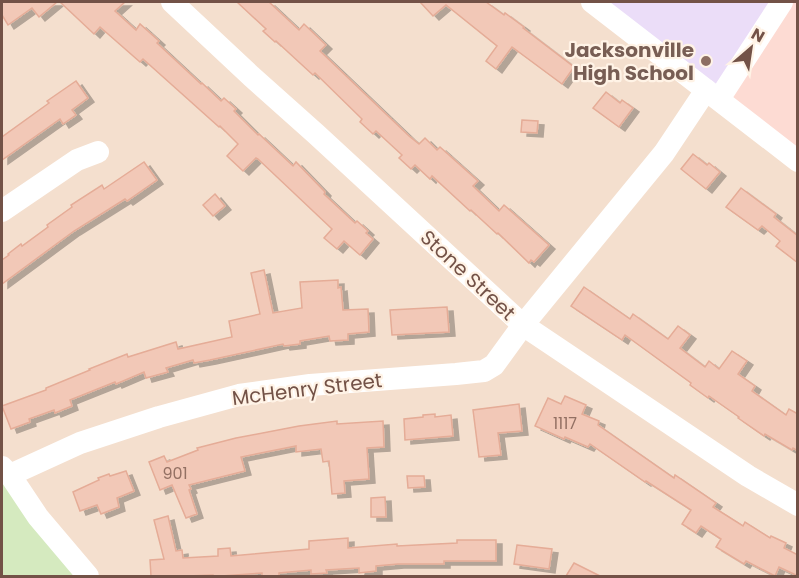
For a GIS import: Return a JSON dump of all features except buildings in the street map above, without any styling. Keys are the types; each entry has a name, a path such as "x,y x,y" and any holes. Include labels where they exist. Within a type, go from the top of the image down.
{"street":[{"name":"Stone Street","path":"172,2 523,325 748,476 798,505"},
{"path":"592,2 798,160"},
{"name":"McHenry Street","path":"6,471 159,417 239,395 310,385 456,374 484,370 494,365 523,325 713,94 782,2"},
{"path":"2,211 77,160 98,152"},
{"path":"6,471 38,517 88,576"}],"shaded area":[{"path":"2,2 592,2 797,161 797,576 88,576 2,467"},
{"name":"Jacksonville High School","path":"592,2 782,2 719,99"},
{"path":"782,2 797,2 797,161 719,99"}],"green space":[{"path":"2,467 88,576 2,576"}],"place":[{"name":"Jacksonville High School","path":"706,61"}]}
